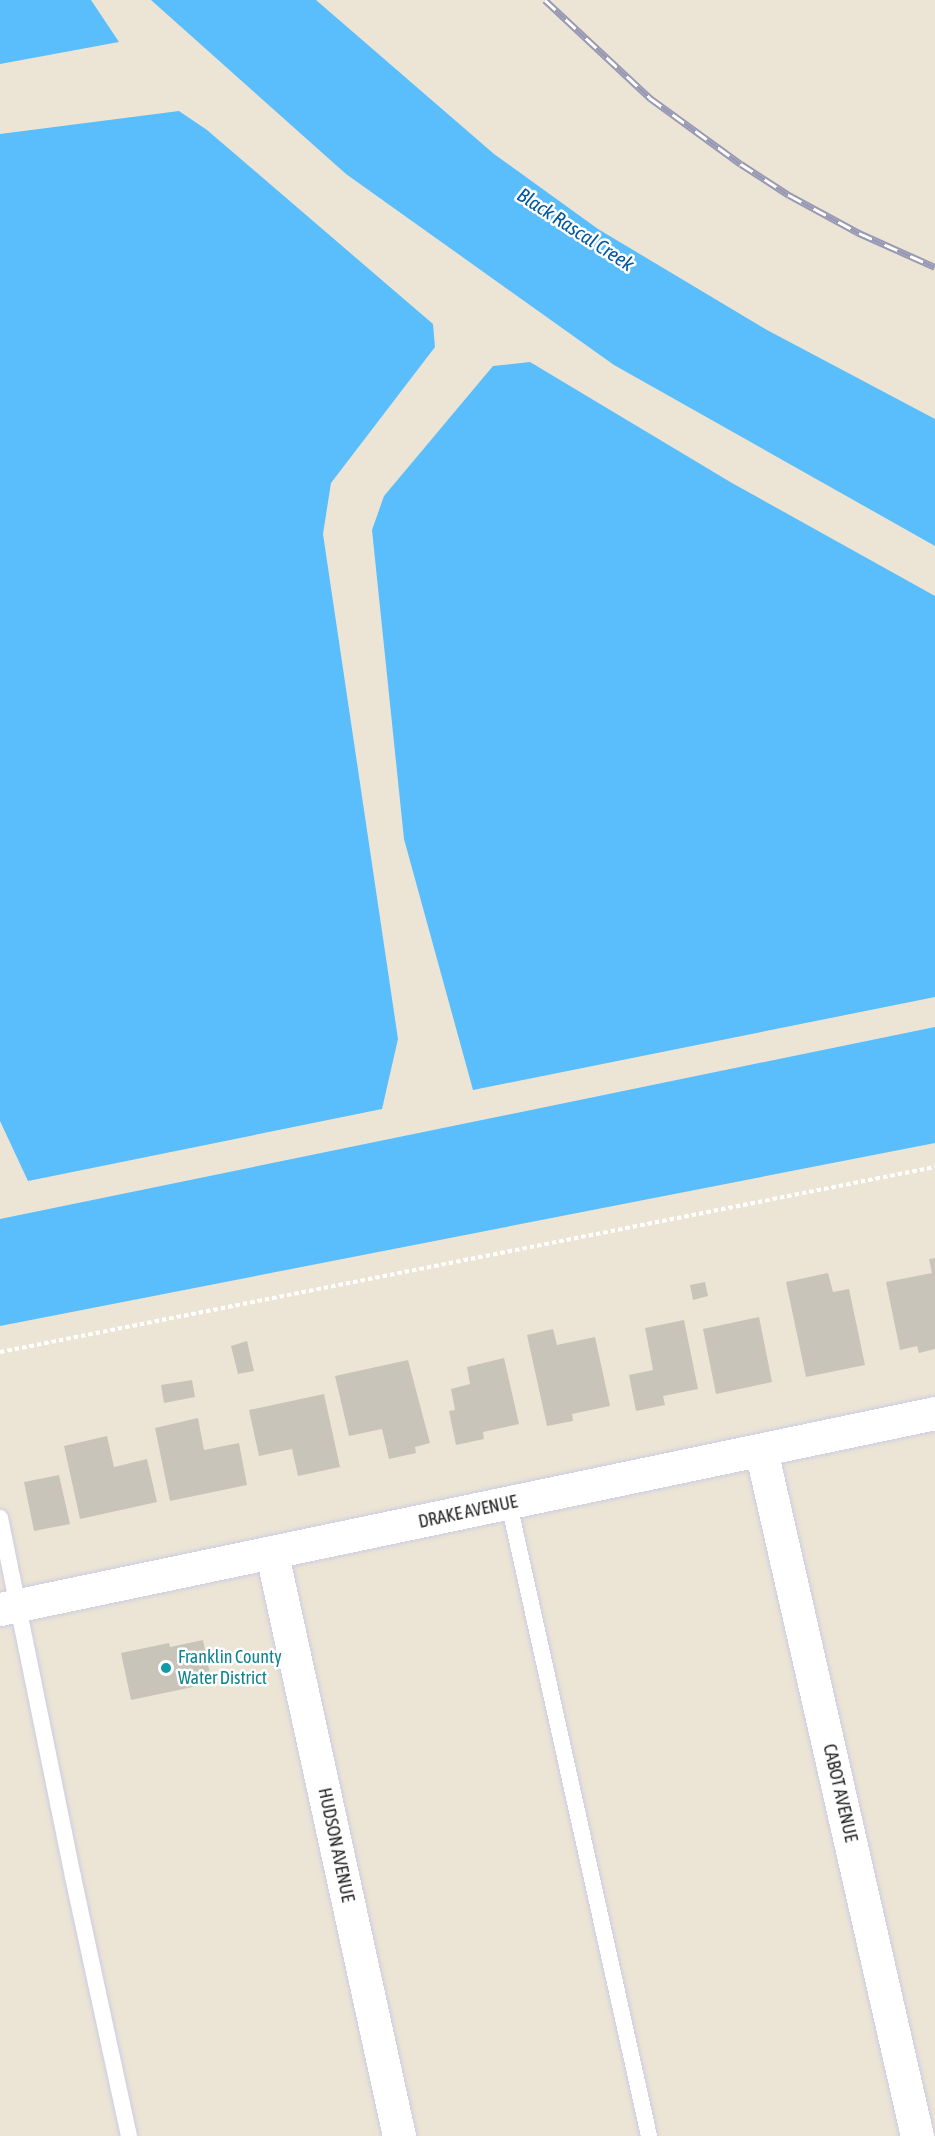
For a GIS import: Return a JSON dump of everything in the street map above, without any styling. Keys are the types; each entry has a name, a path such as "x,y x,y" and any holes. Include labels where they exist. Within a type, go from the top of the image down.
{"street":[{"name":"DRAKE AVENUE","path":"8,1607 272,1554 935,1413"},
{"name":"CABOT AVENUE","path":"761,1450 918,2136"},
{"name":"HUDSON AVENUE","path":"272,1554 399,2136"}],"lane":[{"path":"509,1504 649,2136"},
{"path":"0,1518 8,1607 129,2136"}],"path":[{"path":"0,1352 935,1167"}],"water":[{"path":"0,0 91,0 119,42 0,64"},
{"name":"Black Rascal Creek","path":"151,0 316,0 494,154 598,229 767,330 935,419 935,546 614,365 346,174"},
{"path":"179,111 207,130 433,324 435,347 331,483 323,534 398,1039 382,1109 28,1181 0,1121 0,134"},
{"path":"530,362 732,483 935,596 935,997 473,1090 404,839 372,530 384,496 493,366"},
{"path":"935,1027 935,1143 0,1326 0,1219"}],"building":[{"path":"935,1258 935,1349 919,1353 917,1346 900,1350 886,1282 932,1273 929,1259"},
{"path":"828,1273 833,1292 849,1289 865,1365 806,1377 786,1282"},
{"path":"705,1282 708,1296 693,1300 690,1285"},
{"path":"759,1317 772,1382 716,1394 703,1329"},
{"path":"684,1320 698,1389 663,1396 665,1405 636,1411 629,1375 653,1370 645,1328"},
{"path":"553,1329 557,1345 595,1337 610,1406 572,1414 573,1421 547,1426 527,1335"},
{"path":"247,1341 254,1371 238,1374 231,1346"},
{"path":"504,1358 519,1424 483,1432 484,1439 456,1445 449,1411 455,1410 451,1389 470,1384 467,1367"},
{"path":"408,1360 430,1443 415,1447 416,1453 389,1459 382,1429 349,1436 335,1376"},
{"path":"192,1380 195,1397 164,1403 161,1385"},
{"path":"324,1394 340,1467 298,1476 292,1449 259,1456 249,1410"},
{"path":"198,1418 204,1450 239,1443 247,1485 170,1501 155,1428"},
{"path":"107,1436 114,1467 147,1459 157,1502 80,1519 64,1446"},
{"path":"59,1475 70,1524 34,1531 24,1482"},
{"name":"Franklin County Water District","path":"203,1640 212,1683 131,1700 121,1653 169,1643 170,1647"}],"railway":[{"path":"545,0 650,98 741,164 789,195 859,233 935,267"}],"place":[{"name":"Franklin County Water District","path":"166,1668"}]}
